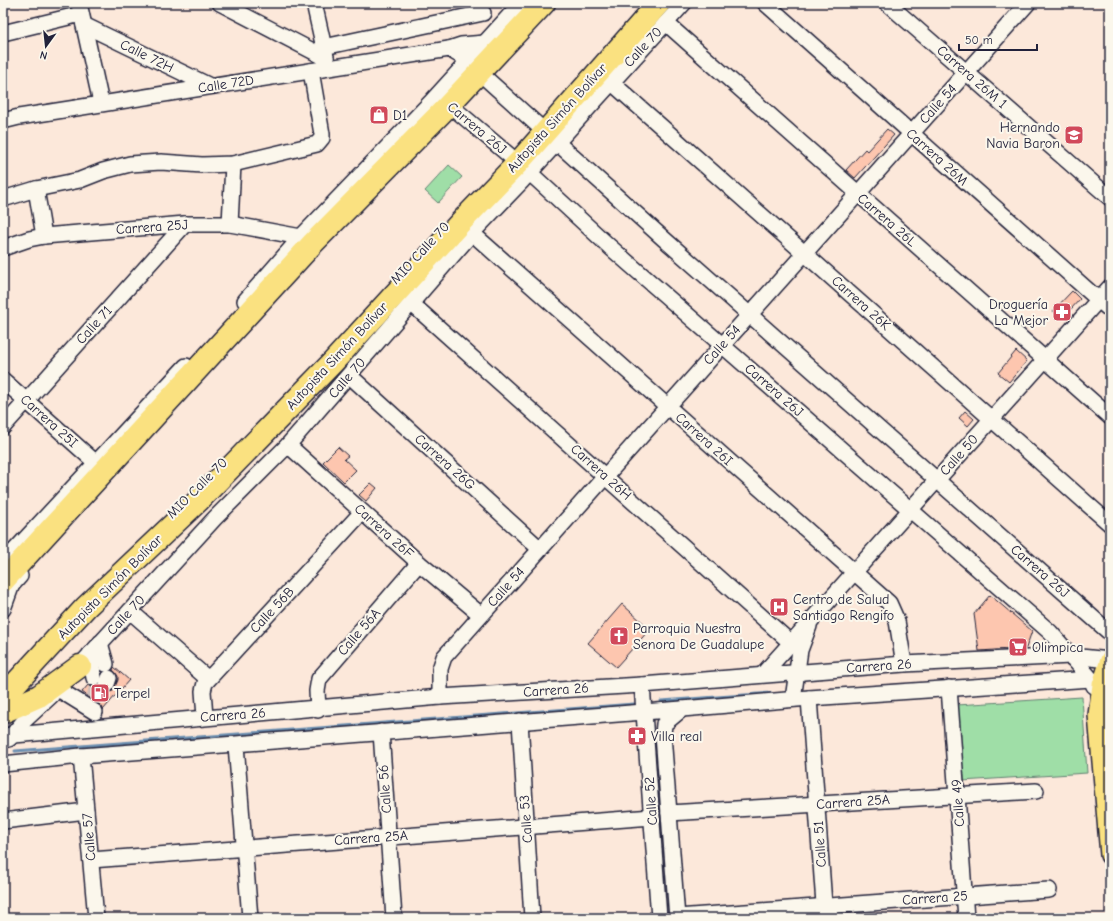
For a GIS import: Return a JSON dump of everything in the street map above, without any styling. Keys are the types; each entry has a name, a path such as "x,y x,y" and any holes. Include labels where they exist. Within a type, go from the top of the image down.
{"highway":[{"path":"6,588 232,324 544,3"},
{"name":"Autopista Simón Bolívar","path":"3,698 86,607 198,501 333,362 403,298 520,164 662,13"},
{"path":"452,256 466,227"},
{"path":"403,298 431,279"},
{"path":"3,712 98,667"}],"main road":[{"path":"1110,660 1095,687 1108,806 1110,855"}],"street":[{"path":"220,3 326,58 482,8 487,40"},
{"path":"314,3 326,58"},
{"path":"477,72 555,3"},
{"path":"547,135 647,3"},
{"name":"Calle 70","path":"547,135 611,82 662,13 684,3"},
{"name":"Carrera 26M","path":"765,3 1110,310"},
{"name":"Carrera 26M 1","path":"888,3 1110,198"},
{"path":"477,72 487,40 516,5"},
{"name":"Calle 54","path":"440,697 441,664 444,657 966,72 1020,6"},
{"name":"Carrera 26L","path":"662,13 858,194 1110,417"},
{"path":"3,33 81,14 101,103"},
{"name":"Calle 72H","path":"81,14 210,86"},
{"name":"Calle 72D","path":"3,121 101,103 311,71 326,58 449,49 487,40"},
{"path":"449,49 455,52 477,72"},
{"path":"3,199 36,189 60,185 130,164 161,162 202,165 233,164 317,144 322,138 311,71"},
{"name":"Carrera 26J","path":"477,72 1110,633"},
{"name":"Carrera 26K","path":"611,82 1110,524"},
{"path":"3,563 95,462 232,324 302,237 448,103"},
{"path":"3,609 6,588 242,333 448,103"},
{"name":"Carrera 26J","path":"448,103 520,164 610,247 1050,632 1095,687"},
{"path":"230,224 233,164"},
{"name":"MIO Calle 70","path":"3,685 80,602 263,422 449,222 520,164"},
{"path":"36,189 44,236"},
{"name":"Carrera 25J","path":"3,248 29,239 44,236 185,224 230,224 302,237"},
{"name":"Calle 71","path":"3,426 185,224"},
{"name":"Carrera 26I","path":"466,227 889,604 893,609 897,621 904,664"},
{"path":"431,279 452,256"},
{"name":"Calle 50","path":"763,674 790,642 809,624 853,572 1110,287"},
{"name":"Calle 70","path":"6,739 58,689 98,667 130,611 215,518 288,446 350,376 403,298"},
{"name":"Carrera 26H","path":"403,298 790,642"},
{"name":"Carrera 26G","path":"350,376 540,549"},
{"name":"Carrera 25I","path":"3,380 95,462"},
{"name":"Carrera 26F","path":"288,446 419,563 480,615"},
{"name":"Calle 56B","path":"205,717 203,688 208,679 362,512"},
{"name":"Calle 56A","path":"318,710 316,691 319,679 419,563"},
{"path":"130,611 208,679"},
{"name":"Calle 50","path":"793,699 800,650 809,624"},
{"name":"Carrera 26","path":"6,739 100,726 205,717 318,710 440,697 642,685 763,674 904,664 1071,656 1110,660"},
{"name":"Calle 52","path":"642,685 659,918"},
{"name":"Carrera 26","path":"3,764 81,756 236,745 793,699 949,688 1095,687"},
{"name":"Calle 49","path":"949,688 966,918"},
{"path":"58,689 94,707 100,726"},
{"name":"Calle 51","path":"809,698 825,912"},
{"name":"Calle 52","path":"677,918 663,735 664,724 682,709"},
{"name":"Calle 53","path":"520,721 532,918"},
{"name":"Calle 56","path":"381,732 394,918"},
{"path":"236,745 250,918"},
{"name":"Calle 57","path":"81,756 96,918"},
{"name":"Carrera 25A","path":"669,813 1036,791"},
{"path":"3,821 86,811"},
{"name":"Carrera 25A","path":"91,860 652,816"},
{"name":"Carrera 25","path":"677,918 825,912 965,896 1049,890"}],"green space":[{"path":"449,165 462,177 438,203 425,191"},
{"path":"1082,697 1087,773 962,781 957,705"}],"building":[{"path":"887,129 894,135 855,178 846,170 865,149 867,151"},
{"path":"1072,291 1080,299 1062,319 1053,311"},
{"path":"1016,351 1027,361 1009,382 998,373"},
{"path":"965,411 974,419 968,426 959,418"},
{"path":"338,447 348,456 344,459 356,470 344,482 323,462"},
{"path":"371,483 377,488 366,501 359,495"},
{"name":"Olimpica","path":"990,595 1032,631 1026,648 979,651 974,614"},
{"name":"Parroquia Nuestra Senora De Guadalupe","path":"622,604 650,629 616,667 588,643"},
{"name":"Terpel","path":"114,667 129,680 103,710 100,705 82,692 88,685 91,687 98,686 105,693 113,691 118,680 118,676 113,670"}],"waterway":[{"path":"661,701 771,693"},
{"path":"15,751 634,704"}],"tunnel":[{"path":"93,702 96,688 94,678"}],"place":[{"name":"D1","path":"379,115"},
{"name":"Hernando Navia Baron","path":"1074,135"},
{"name":"Droguería La Mejor","path":"1062,312"},
{"name":"Centro de Salud Santiago Rengifo","path":"779,607"},
{"name":"Parroquia Nuestra Senora De Guadalupe","path":"619,636"},
{"name":"Olimpica","path":"1018,647"},
{"name":"Terpel","path":"100,693"},
{"name":"Villa real","path":"637,736"}]}
